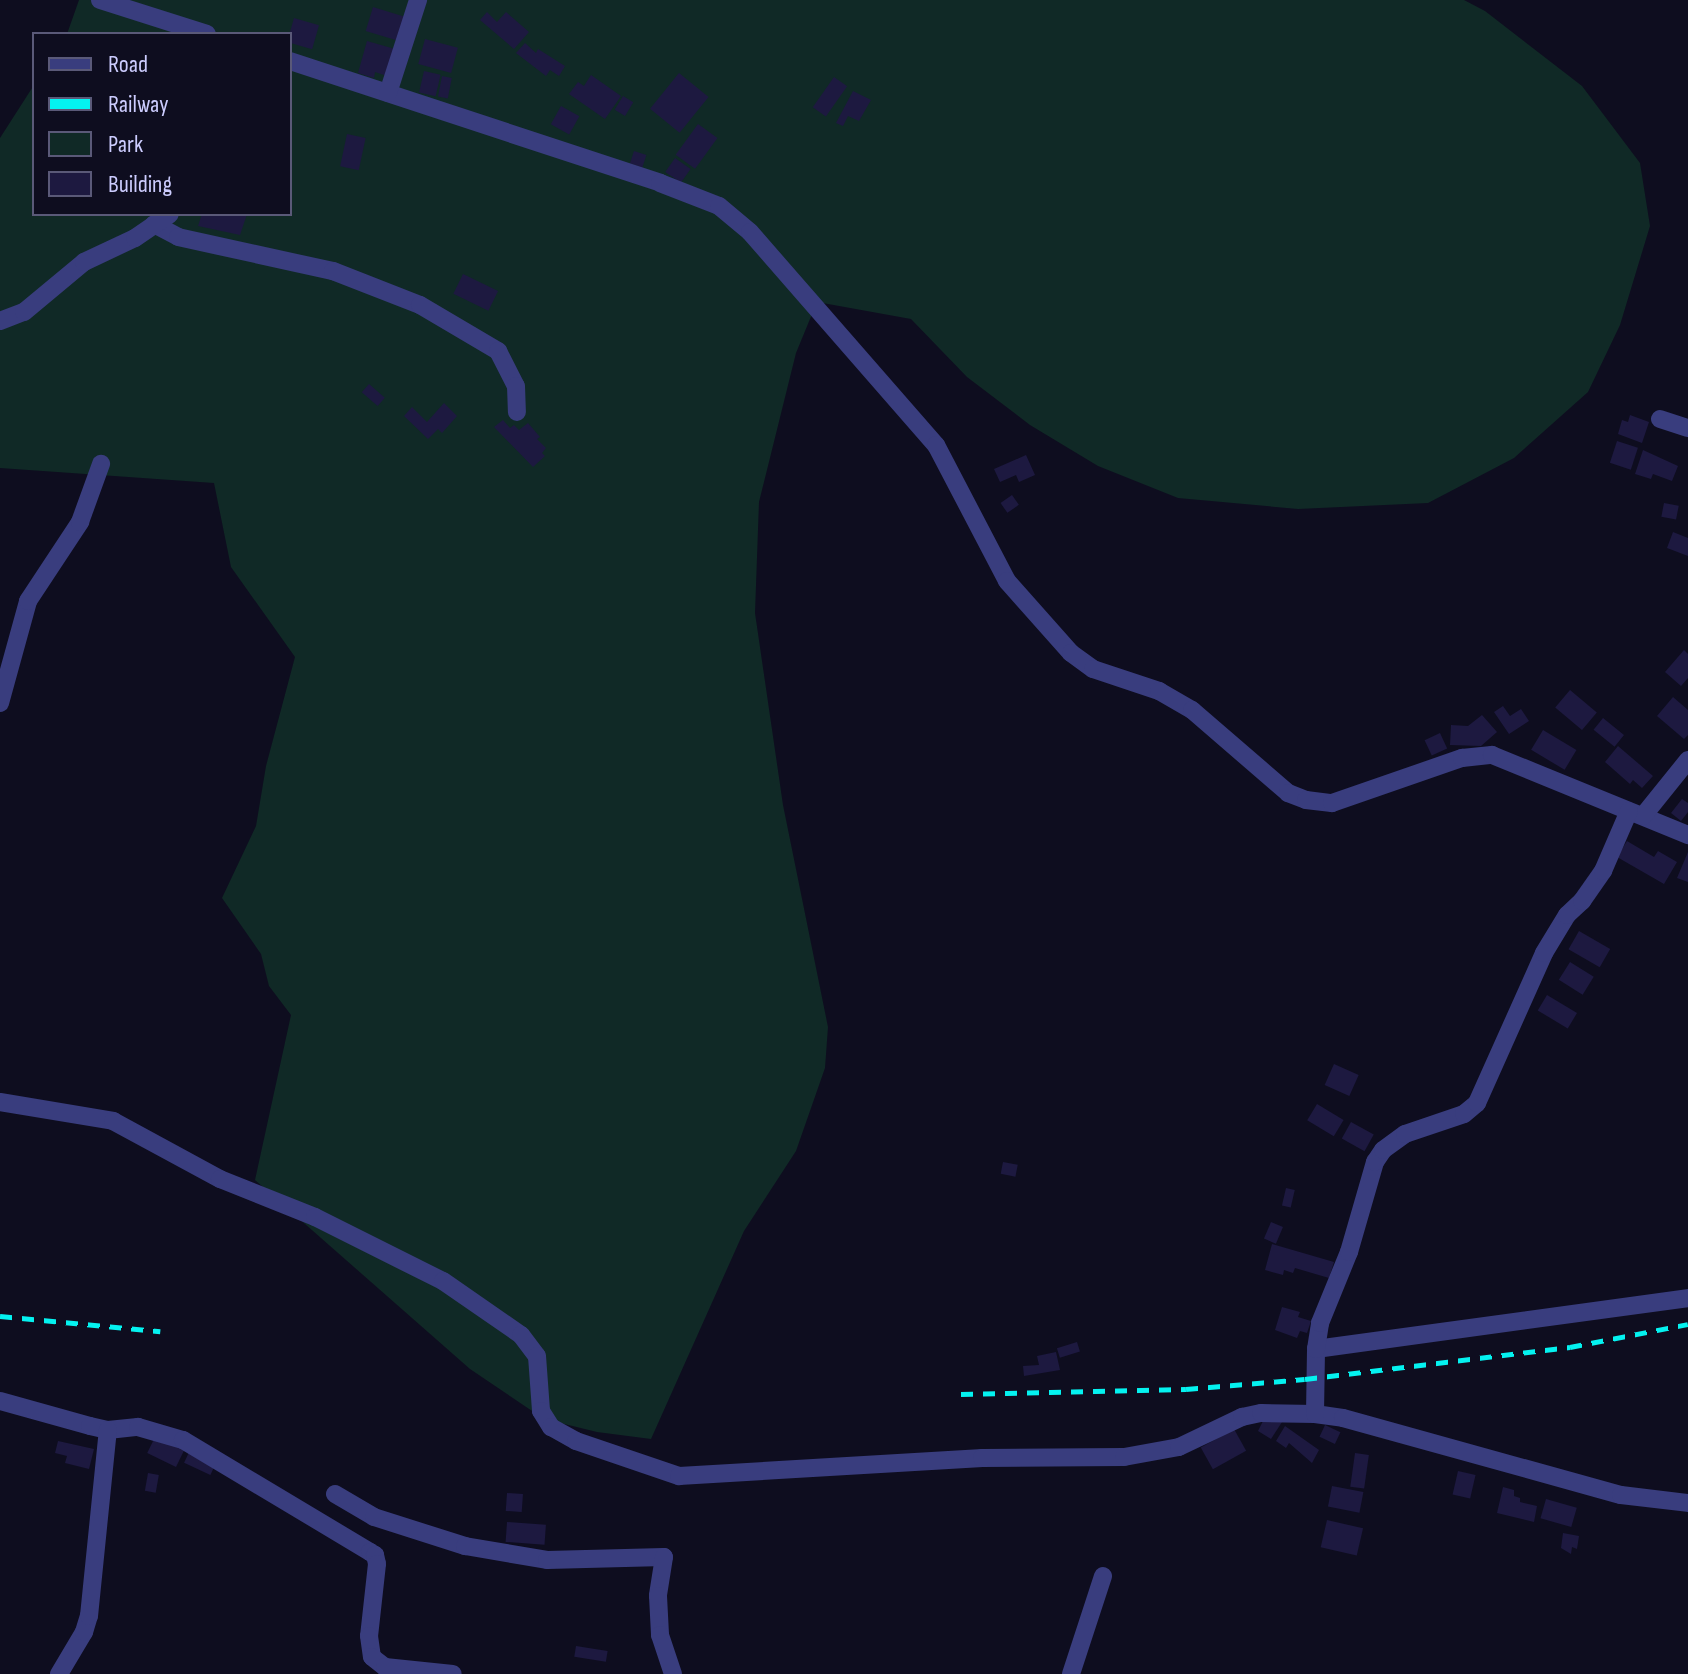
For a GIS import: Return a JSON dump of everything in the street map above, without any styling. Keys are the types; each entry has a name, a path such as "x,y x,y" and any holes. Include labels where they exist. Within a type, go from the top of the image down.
{"street":[{"path":"100,0 201,32"},
{"path":"388,93 418,0"},
{"path":"292,62 719,206 750,232 936,445 1007,581 1071,653 1093,669 1159,691 1192,710 1288,793 1306,800 1332,803 1462,758 1492,755 1688,835"},
{"path":"0,321 24,312 84,262 162,219 178,237 333,271 420,305 498,351 516,386 517,412"},
{"path":"1660,419 1688,428"},
{"path":"0,703 28,601 80,522 101,464"},
{"path":"1315,1414 1316,1349 1320,1323 1349,1252 1375,1162 1383,1150 1405,1134 1464,1114 1477,1103 1544,953 1567,915 1582,901 1603,871 1636,814 1688,760"},
{"path":"0,1102 113,1121 220,1179 315,1217 443,1281 509,1326 532,1349 539,1366 541,1411 551,1427 576,1441 679,1476 982,1458 1124,1457 1179,1447 1242,1417 1261,1413 1315,1414 1343,1418 1621,1495 1688,1503"},
{"path":"1316,1349 1539,1321 1688,1298"},
{"path":"0,1401 108,1430 138,1427 183,1440 375,1555 369,1648 372,1657 385,1667 453,1674"},
{"path":"59,1674 84,1632 89,1616 108,1430"},
{"path":"335,1494 374,1517 465,1546 547,1560 664,1557 658,1596 660,1635 673,1674"},
{"path":"1071,1674 1103,1576"}],"green space":[{"path":"79,0 1464,0 1485,11 1582,86 1640,163 1650,226 1620,325 1588,392 1514,458 1428,503 1298,509 1178,498 1098,466 1030,425 967,377 911,319 817,302 796,353 759,502 755,613 783,805 828,1027 825,1068 796,1151 744,1231 651,1439 597,1432 544,1419 470,1369 255,1180 291,1015 269,986 261,954 222,898 256,826 266,766 295,657 231,567 214,483 0,468 0,138 32,88 32,216 292,216 292,32 68,32"}],"building":[{"path":"373,7 406,17 398,41 366,31"},
{"path":"487,12 497,22 506,12 529,32 514,49 480,20"},
{"path":"294,18 319,25 312,49 292,43 290,32"},
{"path":"425,39 458,48 451,73 418,64"},
{"path":"367,41 395,49 387,76 375,72 374,78 358,73"},
{"path":"525,43 536,53 538,49 565,66 559,76 550,70 546,76 516,53"},
{"path":"424,71 441,75 436,96 419,92"},
{"path":"679,73 709,97 680,133 650,109"},
{"path":"591,75 621,96 605,119 569,94 578,82 584,86"},
{"path":"442,76 452,78 448,99 438,97"},
{"path":"834,77 847,86 826,116 813,107"},
{"path":"853,91 871,100 859,121 848,116 843,126 836,123"},
{"path":"623,96 633,102 625,116 615,110"},
{"path":"561,106 579,116 569,135 551,124"},
{"path":"698,124 717,138 695,169 676,155"},
{"path":"347,134 366,138 359,170 340,166"},
{"path":"634,151 646,155 642,167 630,163"},
{"path":"675,158 691,169 681,183 665,172"},
{"path":"201,216 246,216 240,235 198,226"},
{"path":"463,274 498,291 488,311 453,294"},
{"path":"369,384 385,398 378,406 362,392"},
{"path":"444,403 457,416 442,433 438,429 428,439 404,416 412,407 427,422"},
{"path":"1630,415 1649,422 1642,443 1618,434 1622,420 1628,422"},
{"path":"503,420 510,428 514,425 519,430 528,423 540,437 537,439 546,448 542,453 545,456 533,467 494,427"},
{"path":"1617,441 1638,448 1631,470 1610,463"},
{"path":"1643,450 1678,466 1672,481 1653,474 1651,479 1635,474"},
{"path":"1026,455 1035,475 1019,482 1016,475 1000,482 994,469"},
{"path":"1012,495 1019,505 1007,513 1001,503"},
{"path":"1664,503 1679,506 1676,520 1661,517"},
{"path":"1673,532 1688,538 1688,556 1667,548"},
{"path":"1684,650 1688,654 1688,678 1681,686 1665,672"},
{"path":"1570,690 1597,712 1582,730 1555,708"},
{"path":"1673,697 1688,710 1688,735 1684,739 1657,716"},
{"path":"1503,706 1510,716 1521,709 1529,721 1509,734 1494,712"},
{"path":"1482,715 1497,732 1481,746 1450,745 1451,725 1468,726"},
{"path":"1603,718 1624,735 1615,747 1594,730"},
{"path":"1543,730 1576,750 1565,770 1531,750"},
{"path":"1440,733 1447,748 1432,756 1425,740"},
{"path":"1618,746 1653,776 1642,788 1633,780 1630,784 1605,762"},
{"path":"1682,799 1688,803 1688,812 1681,821 1671,813"},
{"path":"1627,841 1654,857 1658,851 1677,862 1664,884 1617,857"},
{"path":"1688,852 1688,882 1677,878"},
{"path":"1579,931 1610,949 1600,967 1568,949"},
{"path":"1570,962 1594,977 1583,995 1559,980"},
{"path":"1547,995 1577,1013 1568,1028 1538,1010"},
{"path":"1334,1064 1359,1075 1349,1096 1325,1085"},
{"path":"1317,1104 1344,1120 1334,1136 1307,1120"},
{"path":"1351,1122 1374,1135 1365,1151 1342,1139"},
{"path":"1003,1162 1018,1165 1015,1177 1001,1174"},
{"path":"1286,1188 1295,1190 1291,1208 1282,1206"},
{"path":"1271,1222 1283,1227 1276,1244 1264,1239"},
{"path":"1272,1244 1334,1262 1329,1278 1295,1268 1293,1273 1284,1270 1283,1275 1265,1270"},
{"path":"1282,1307 1300,1312 1298,1317 1311,1321 1307,1333 1300,1331 1297,1338 1275,1330"},
{"path":"1077,1342 1080,1352 1060,1358 1057,1348"},
{"path":"1056,1352 1060,1370 1024,1376 1023,1366 1039,1365 1037,1356"},
{"path":"1263,1421 1282,1422 1271,1439 1258,1431"},
{"path":"1325,1425 1340,1432 1335,1444 1320,1437"},
{"path":"1285,1426 1319,1450 1312,1463 1289,1443 1286,1448 1276,1441"},
{"path":"1234,1429 1246,1451 1213,1469 1201,1447"},
{"path":"156,1435 185,1449 176,1467 147,1453"},
{"path":"58,1441 94,1449 89,1469 65,1463 67,1456 55,1453"},
{"path":"190,1450 216,1462 210,1475 184,1463"},
{"path":"1355,1453 1369,1455 1364,1489 1350,1487"},
{"path":"1458,1471 1476,1475 1470,1498 1453,1494"},
{"path":"148,1473 159,1475 156,1493 145,1491"},
{"path":"1332,1486 1363,1492 1359,1513 1328,1507"},
{"path":"1503,1487 1514,1490 1514,1496 1520,1498 1520,1502 1537,1506 1534,1522 1497,1513"},
{"path":"507,1493 523,1494 522,1512 506,1511"},
{"path":"1546,1499 1577,1508 1571,1527 1540,1518"},
{"path":"1327,1520 1363,1528 1357,1556 1321,1547"},
{"path":"507,1522 546,1525 545,1545 506,1542"},
{"path":"1563,1533 1579,1536 1577,1549 1572,1547 1571,1554 1561,1548"},
{"path":"576,1646 608,1651 606,1662 574,1657"}],"railway":[{"path":"0,1316 160,1331"},
{"path":"961,1394 1186,1389 1305,1379 1570,1347 1688,1324"}]}
